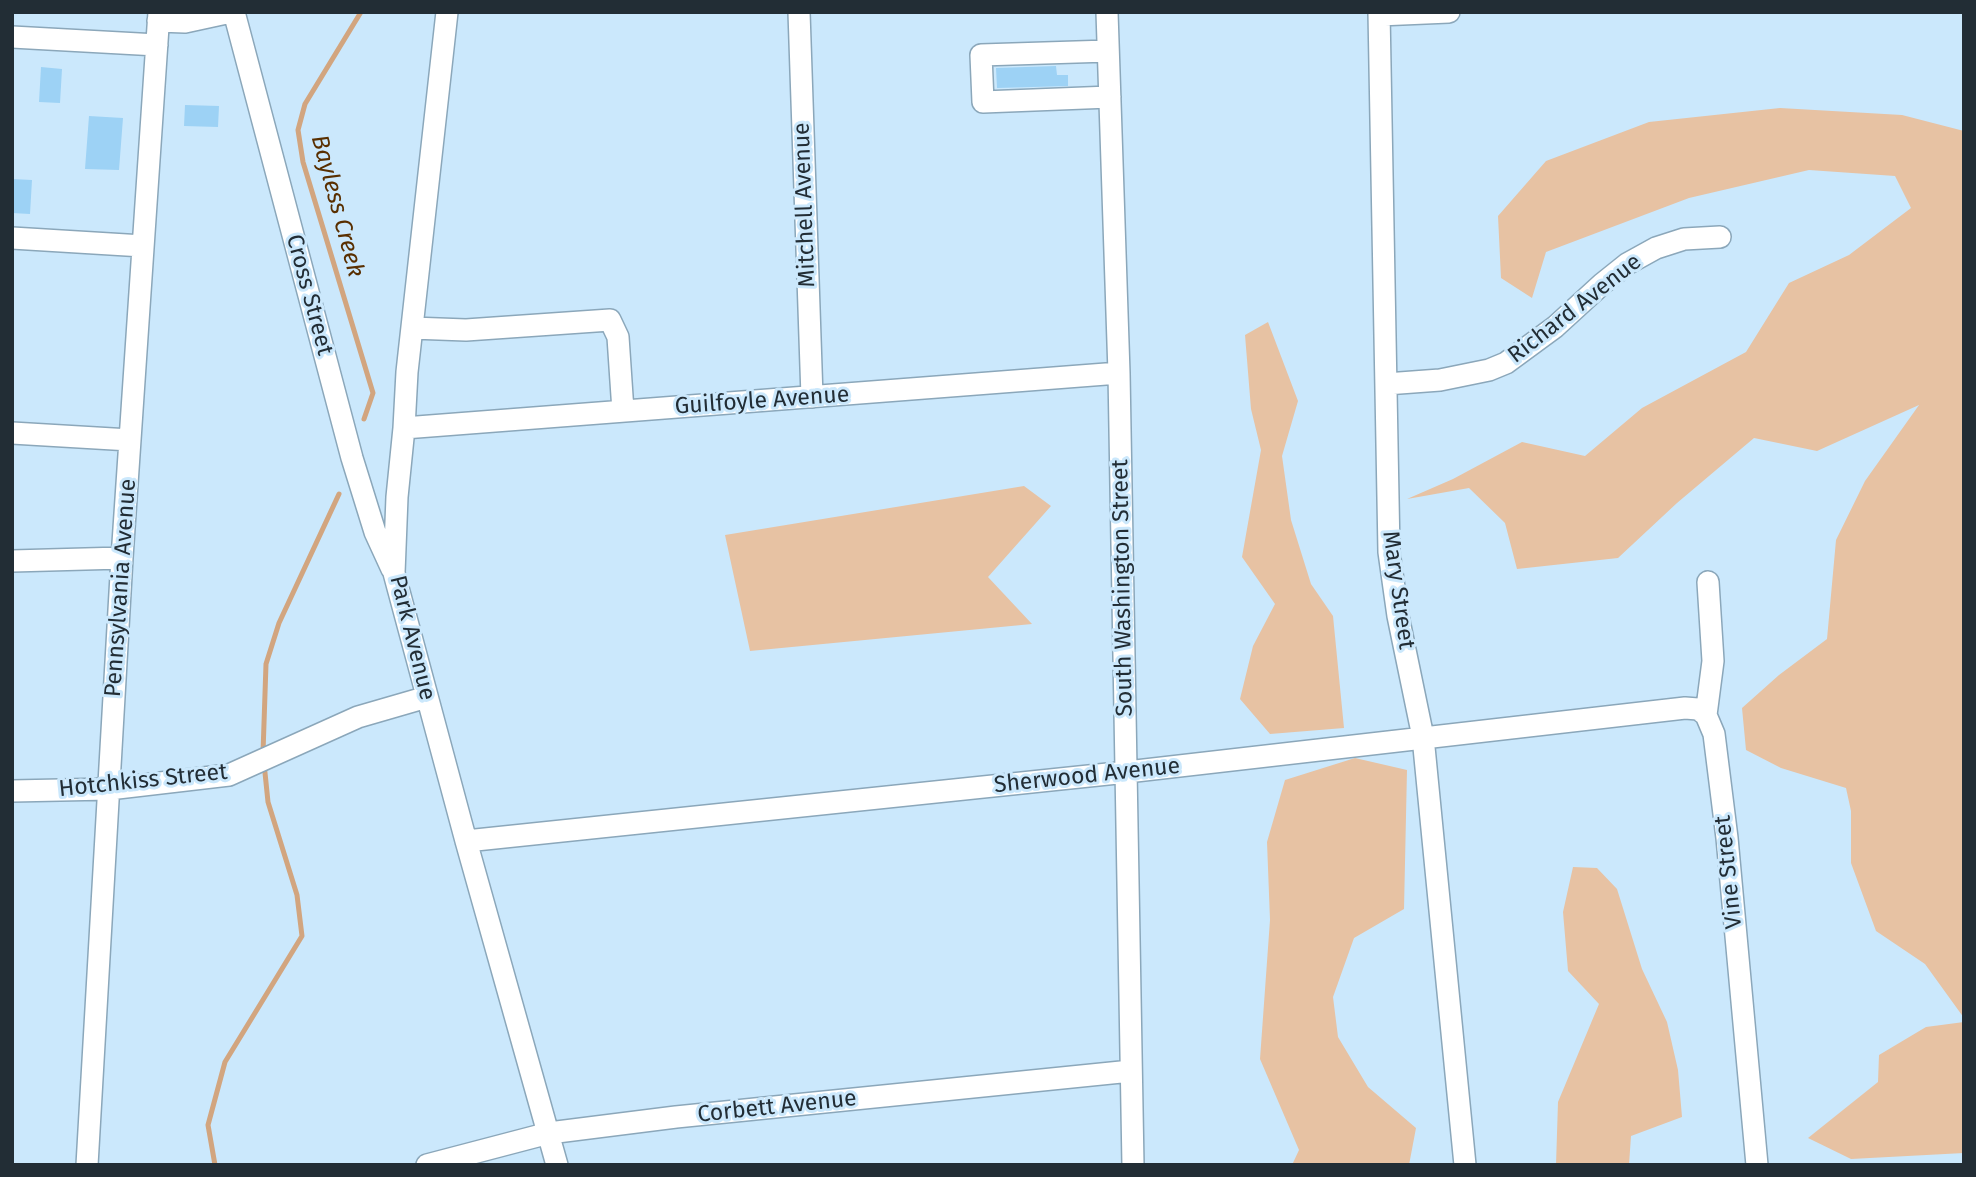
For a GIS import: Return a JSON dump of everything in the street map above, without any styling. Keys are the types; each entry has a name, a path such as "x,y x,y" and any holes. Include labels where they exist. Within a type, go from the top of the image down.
{"street":[{"name":"Cross Street","path":"159,16 185,22 233,12 352,458 375,532 394,573"},
{"name":"Park Avenue","path":"447,12 412,328 397,496 394,573 466,841 558,1165"},
{"name":"Mitchell Avenue","path":"799,12 811,397"},
{"name":"South Washington Street","path":"1107,12 1119,373 1133,1165"},
{"path":"1379,14 1449,12"},
{"name":"Mary Street","path":"1379,14 1389,552 1398,616 1423,737 1465,1165"},
{"name":"Pennsylvania Avenue","path":"87,1165 122,558 159,16"},
{"path":"12,37 157,45"},
{"path":"1108,51 981,55 983,102 1110,97"},
{"name":"Richard Avenue","path":"1386,384 1440,380 1489,370 1506,363 1555,327 1627,264 1656,248 1684,239 1720,237"},
{"path":"12,238 143,246"},
{"path":"412,328 466,330 610,320 618,337 623,411"},
{"name":"Guilfoyle Avenue","path":"404,428 1119,373"},
{"path":"12,433 130,440"},
{"path":"12,561 122,558"},
{"name":"Vine Street","path":"1708,582 1713,661 1712,688 1706,715 1714,734 1727,838 1757,1165"},
{"name":"Hotchkiss Street","path":"12,791 109,789 229,775 358,717 427,698"},
{"name":"Sherwood Avenue","path":"466,841 1127,772 1685,708 1698,709 1706,715"},
{"name":"Corbett Avenue","path":"427,1165 549,1133 1131,1072"}],"shaded area":[{"path":"1780,108 1902,115 1964,131 1964,1018 1925,964 1876,931 1851,863 1851,811 1846,788 1781,768 1746,750 1742,708 1779,675 1827,639 1836,540 1865,481 1919,405 1817,451 1754,438 1677,503 1618,558 1517,569 1505,523 1469,488 1407,499 1453,479 1522,442 1585,456 1642,408 1746,352 1789,283 1849,255 1911,208 1895,176 1809,170 1689,198 1546,252 1532,298 1501,278 1498,216 1546,161 1649,122"},
{"path":"1268,322 1298,401 1282,456 1291,520 1311,584 1333,616 1344,728 1270,734 1240,699 1253,646 1275,604 1242,557 1261,450 1251,409 1245,335"},
{"path":"1024,486 1051,506 988,577 1032,624 750,651 725,535"},
{"path":"1355,758 1407,770 1404,909 1354,938 1333,997 1338,1037 1368,1087 1416,1128 1409,1165 1292,1165 1299,1150 1260,1059 1270,920 1267,842 1285,780"},
{"path":"1573,867 1597,868 1617,889 1642,969 1667,1022 1678,1070 1682,1117 1631,1136 1629,1165 1556,1165 1558,1102 1599,1004 1568,971 1563,912"},
{"path":"1964,1022 1964,1153 1851,1159 1808,1138 1878,1082 1879,1055 1926,1027"}],"building":[{"path":"1056,66 1057,75 1068,75 1068,86 997,88 996,68"},
{"path":"41,67 62,69 60,103 39,102"},
{"path":"185,105 219,106 218,127 184,126"},
{"path":"89,116 123,118 119,170 85,169"},
{"path":"12,179 32,180 30,214 12,213"}],"waterway":[{"name":"Bayless Creek","path":"361,12 305,104 298,130 303,162 373,393 364,419"},
{"name":"Bayless Creek","path":"263,753 266,664 279,623 339,494"},
{"name":"Bayless Creek","path":"215,1165 208,1125 225,1062 302,936 297,895 268,802 264,763"}]}
